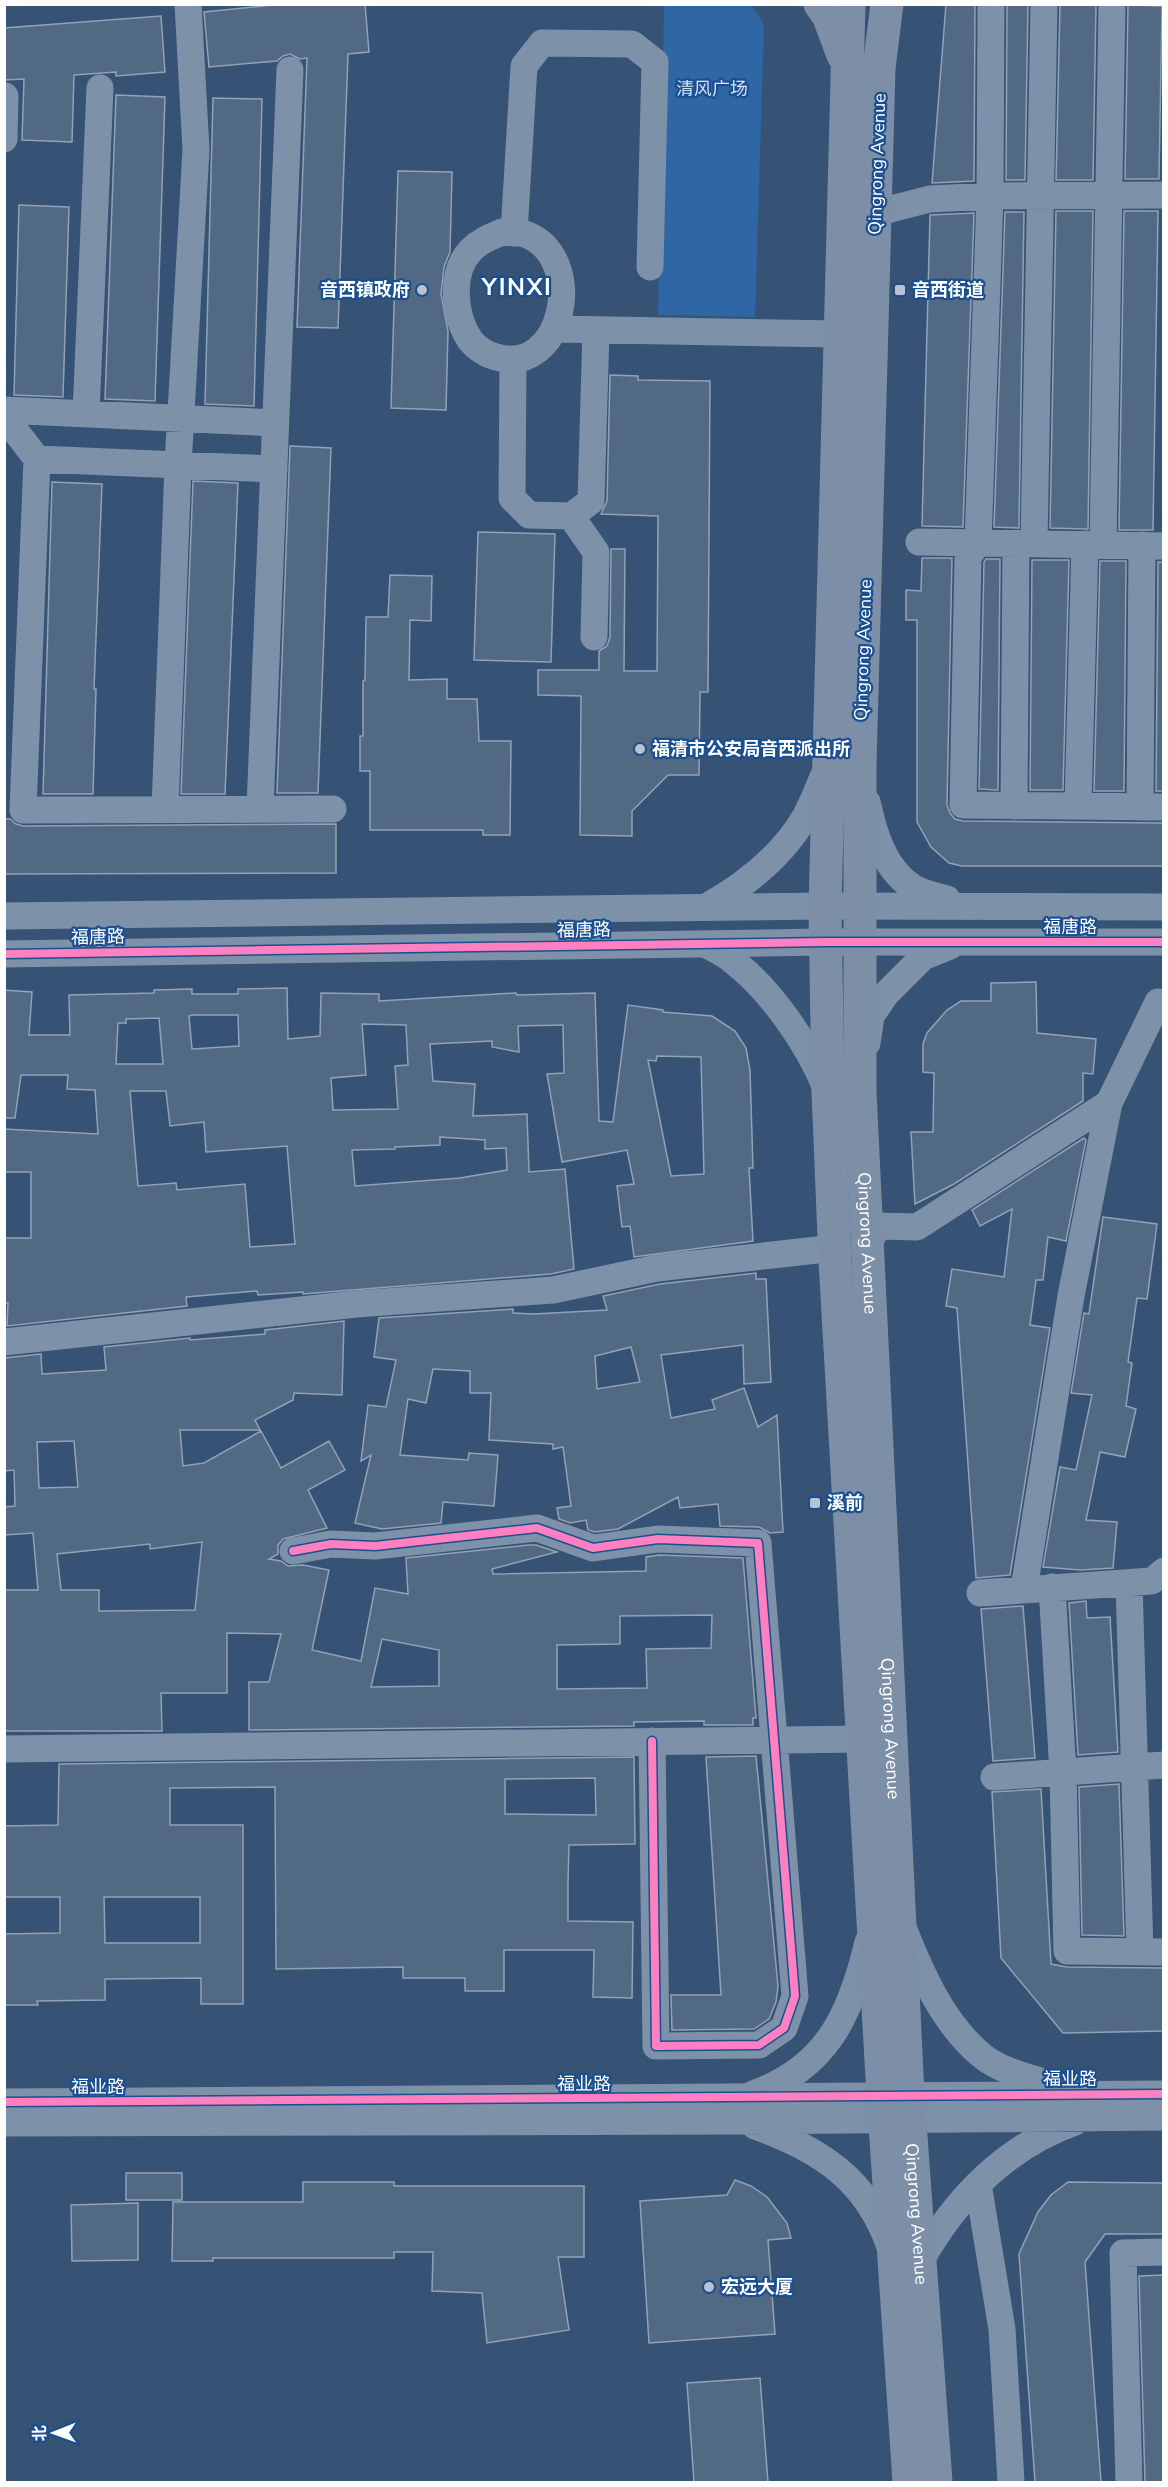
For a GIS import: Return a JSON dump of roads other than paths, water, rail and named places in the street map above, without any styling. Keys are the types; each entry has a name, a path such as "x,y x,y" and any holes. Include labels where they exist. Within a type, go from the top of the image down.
{"main road":[{"path":"820,4 828,15 847,67"},
{"name":"Qingrong Avenue","path":"849,4 840,334 844,764 860,906 860,1091 867,1247 887,1919 897,2107 908,2260 936,2482"},
{"name":"Qingrong Avenue","path":"887,4 879,68 875,213 844,764 825,906 828,1092 834,1248 864,1739 887,1919"},
{"path":"879,68 909,4"},
{"name":"Qingrong Avenue","path":"908,2260 909,2482"}],"street":[{"path":"165,809 178,465 196,150 188,4"},
{"path":"919,542 978,543 1025,544 1094,544 1153,546 1152,807 963,805 968,557 978,543 990,196 991,4"},
{"path":"1014,806 1042,195 1044,4"},
{"path":"1078,806 1094,544 1110,195 1112,4"},
{"path":"514,233 524,66 542,42 632,44 655,62 650,267"},
{"path":"260,808 290,70"},
{"path":"86,414 100,88"},
{"path":"4,139 5,96"},
{"path":"875,213 930,199 1042,195 1164,195"},
{"path":"502,232 523,233 538,241 554,259 562,280 562,305 555,329 539,349 524,358 513,360 489,355 473,345 459,319 457,286 462,264 470,251 484,239 502,232"},
{"path":"555,329 840,334"},
{"path":"513,360 512,498 529,515 572,516 591,501 596,330"},
{"path":"4,410 275,423"},
{"path":"4,416 37,459 14,810 333,809"},
{"path":"37,459 274,469"},
{"path":"572,516 596,552 594,637"},
{"path":"704,908 728,895 782,848 844,764 872,820 889,866 913,888 965,906"},
{"name":"福唐路","path":"4,916 825,906 1164,907"},
{"path":"860,1091 871,1016 886,994 903,974 923,957 963,941"},
{"name":"福唐路","path":"4,954 825,942 1164,942"},
{"path":"704,944 731,959 755,979 798,1034 816,1064 828,1092"},
{"path":"1024,1589 1071,1296 1109,1103 1158,1002"},
{"path":"867,1247 878,1226 917,1227 1109,1103"},
{"path":"4,1342 356,1304 553,1290 657,1268 834,1248"},
{"path":"293,1551 331,1544 375,1546 537,1528 593,1548 658,1539 758,1543 795,1996 784,2028 759,2045 656,2046 652,1741"},
{"path":"980,1593 1152,1581 1164,1571"},
{"path":"1052,1587 1063,1773 1067,1951 1152,1952 1133,1768 1129,1583"},
{"path":"4,1749 864,1739"},
{"path":"994,1777 1164,1766"},
{"path":"887,1919 915,1958 951,2023 982,2056 1090,2106 1008,2156 978,2184 908,2260 884,2229 865,2196 849,2177 824,2157 773,2132 741,2109 808,2064 830,2040 847,2012 860,1976 887,1919"},
{"name":"福业路","path":"1090,2106 1164,2094"},
{"name":"福业路","path":"4,2102 741,2109"},
{"name":"福业路","path":"4,2123 897,2107 1090,2106 1164,2116"},
{"path":"978,2184 1002,2329 1011,2482"},
{"path":"1129,2482 1123,2253 1164,2252"}],"place":[{"name":"音西镇政府","path":"422,290"},
{"name":"音西街道","path":"900,290"},
{"name":"福清市公安局音西派出所","path":"640,749"},
{"name":"溪前","path":"815,1503"},
{"name":"宏远大厦","path":"709,2287"}],"district":[{"name":"YINXI","path":"517,287"}],"park label":[{"name":"清风广场","path":"712,89"}]}
